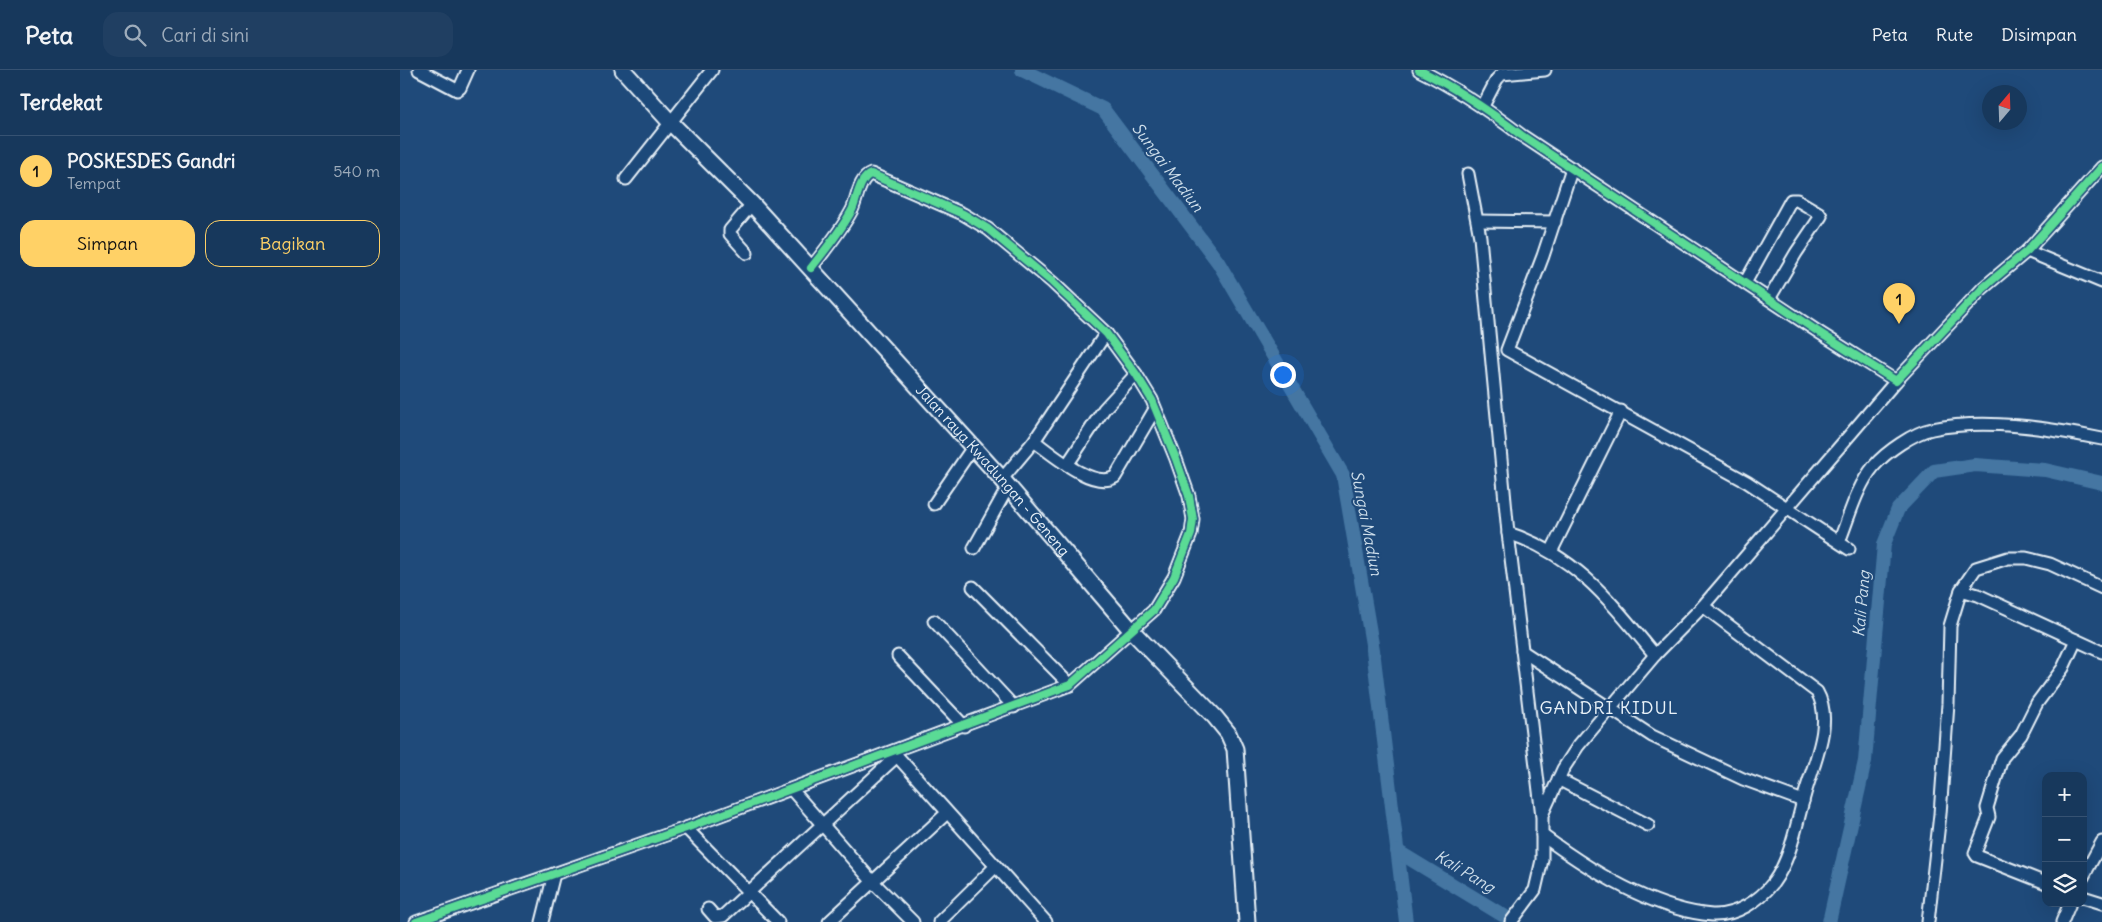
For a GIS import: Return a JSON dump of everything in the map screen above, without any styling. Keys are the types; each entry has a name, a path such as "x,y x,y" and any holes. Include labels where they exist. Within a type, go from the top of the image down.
{"main road":[{"name":"Jalan raya Kwadungan - Geneng","path":"623,70 670,122 752,204 811,268 1005,483 1132,631 1228,733 1235,749 1247,922"}],"street":[{"path":"419,70 457,90 460,88 468,70"},
{"path":"626,179 712,70"},
{"path":"1419,70 1484,106 1521,135 1896,381"},
{"path":"1484,106 1497,79 1502,74 1545,70"},
{"path":"1572,168 1507,350 1710,460 1849,549"},
{"path":"1542,816 1558,779 1578,746 1609,708 1655,655 1703,606 1896,381 1983,288 2027,251 2102,168"},
{"path":"1468,174 1478,221 1508,533 1542,816 1542,860 1535,890 1511,922"},
{"path":"416,922 895,754 1070,685 1154,610 1174,577 1191,534 1193,519 1189,496 1155,409 1136,374 1106,333 1052,282 988,229 963,214 875,175 868,175 865,178 852,211 811,268"},
{"path":"1745,283 1791,200 1797,200 1819,213 1821,216 1818,223 1796,253 1769,299"},
{"path":"747,253 730,234 730,230 752,204"},
{"path":"1478,221 1554,222"},
{"path":"2027,251 2102,282"},
{"path":"974,548 1005,483 1106,333"},
{"path":"1067,465 1104,409 1136,374"},
{"path":"1034,441 1067,465 1090,478 1104,481 1115,477 1155,409"},
{"path":"1551,552 1621,411"},
{"path":"1839,542 1863,483 1873,468 1896,447 1930,430 1986,423 2102,439"},
{"path":"934,504 972,447"},
{"path":"1508,533 1533,541 1588,579 1655,655"},
{"path":"1928,922 1940,814 1948,704 1950,626 1961,590 1976,568 2008,558 2026,558 2050,564 2102,588"},
{"path":"973,587 1070,685"},
{"path":"1961,590 1978,595 2102,652"},
{"path":"1542,835 1584,866 1636,892 1676,908 1713,915 1736,911 1756,901 1774,882 1790,848 1820,745 1824,712 1822,702 1817,692 1703,606"},
{"path":"934,621 1014,707"},
{"path":"2042,881 1977,856 1975,853 1989,817 1987,808 2002,758 2021,735 2037,703 2063,668 2076,640"},
{"path":"1522,651 1652,736 1743,779 1803,801"},
{"path":"898,656 964,726"},
{"path":"895,754 1046,922"},
{"path":"708,909 719,918 824,825 895,754"},
{"path":"1558,779 1648,825"},
{"path":"792,790 872,881 913,922"},
{"path":"829,922 947,813"},
{"path":"686,828 778,922"},
{"path":"2087,870 2102,842"},
{"path":"939,922 995,866"},
{"path":"542,922 554,874"},
{"path":"2087,898 2102,903"},
{"path":"2062,922 2068,907"}],"waterway":[{"name":"Sungai Madiun","path":"1022,70 1103,109 1218,262 1343,475 1373,650 1406,922"},
{"name":"Kali Pang","path":"1829,922 1865,761 1884,544 1898,509 1934,471 1975,465 2045,470 2102,483"},
{"name":"Kali Pang","path":"1397,851 1514,922"}],"cycle path":[{"path":"1419,70 1472,100 1521,135 1820,333 1896,381 1983,288 2027,251 2102,167"},
{"path":"416,922 686,828 1070,685 1154,610 1174,577 1191,534 1193,519 1189,496 1152,400 1136,374 1106,333 1052,282 988,229 963,214 871,174 867,176 861,185 852,210 843,225 811,268"}],"place":[{"name":"POSKESDES Gandri","path":"1899,324"}],"district":[{"name":"GANDRI KIDUL","path":"1609,708"}]}
